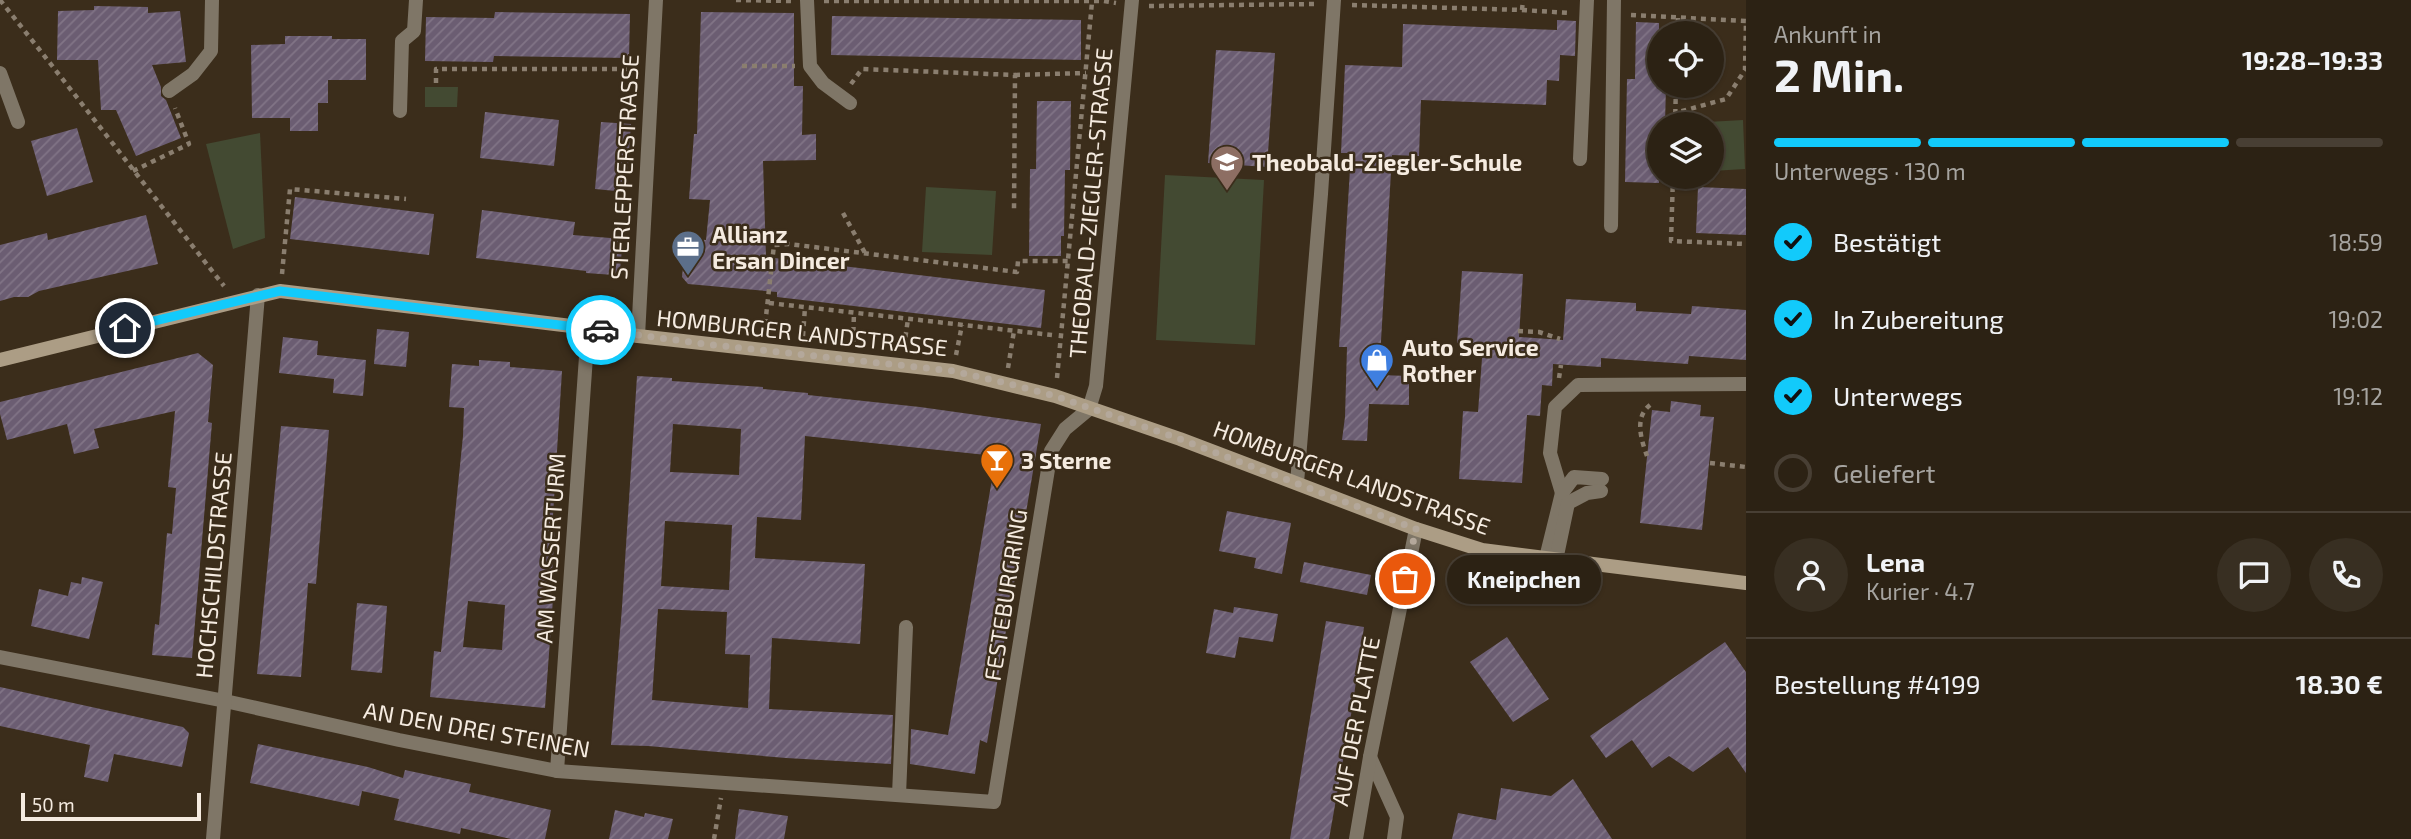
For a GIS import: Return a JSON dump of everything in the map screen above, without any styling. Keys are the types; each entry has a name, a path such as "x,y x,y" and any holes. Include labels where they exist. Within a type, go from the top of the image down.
{"street":[{"path":"169,91 194,74 211,51 212,0"},
{"path":"400,111 402,41 414,31 416,0"},
{"name":"STERLEPPERSTRASSE","path":"638,336 656,0"},
{"path":"807,0 810,66 823,83 850,103"},
{"name":"THEOBALD-ZIEGLER-STRASSE","path":"1088,409 1096,386 1132,0"},
{"path":"1297,483 1334,0"},
{"path":"1580,159 1587,0"},
{"path":"1611,226 1614,0"},
{"path":"0,73 18,121"},
{"name":"HOMBURGER LANDSTRASSE","path":"0,360 280,291 638,336 953,371 1055,396 1180,439 1416,529 1482,550 1746,583"},
{"name":"HOCHSCHILDSTRASSE","path":"213,839 258,295"},
{"name":"AM WASSERTURM","path":"557,771 588,328"},
{"path":"1551,559 1562,493 1550,453 1555,407 1578,385 1746,384"},
{"name":"FESTEBURGRING","path":"994,802 1051,451 1065,429 1088,409"},
{"path":"1551,559 1568,503 1601,485 1574,477 1562,493"},
{"name":"AUF DER PLATTE","path":"1356,839 1416,529"},
{"path":"899,795 906,627"},
{"name":"AN DEN DREI STEINEN","path":"0,657 557,771 994,802"},
{"path":"1370,757 1397,817 1394,839"}],"path":[{"path":"0,0 237,301"},
{"path":"736,0 1104,1"},
{"path":"1055,396 1092,2"},
{"path":"1679,112 1726,99 1745,70 1746,21"},
{"path":"742,66 810,66"},
{"path":"436,83 436,69 653,69"},
{"path":"862,69 1015,75 1086,73"},
{"path":"1014,211 1015,75"},
{"path":"133,171 189,144 169,91"},
{"path":"280,291 290,189 406,199"},
{"path":"1673,189 1671,241 1746,244"},
{"path":"843,213 865,253"},
{"path":"761,350 769,303 774,246 789,244 1017,272 1018,261 1069,261"},
{"path":"769,303 1052,335"},
{"path":"803,337 805,307"},
{"path":"853,342 854,313"},
{"path":"904,346 908,319"},
{"path":"957,353 962,325"},
{"path":"1006,383 1014,331"},
{"path":"1518,331 1539,332 1560,339"},
{"path":"1647,456 1639,432 1645,411 1661,398 1662,385"},
{"path":"1710,463 1746,467"},
{"path":"714,839 723,781"}],"green space":[{"path":"425,87 458,87 457,107 425,107"},
{"path":"1743,120 1745,169 1724,170 1724,121"},
{"path":"260,133 265,238 233,249 206,144"},
{"path":"1165,175 1264,180 1255,345 1156,340"},
{"path":"926,187 996,191 992,255 922,252"}],"building":[{"path":"94,6 148,7 148,13 180,11 186,62 152,65 161,87 161,96 166,100 181,138 136,156 116,110 101,110 98,60 57,60 58,11 94,10"},
{"path":"495,12 630,14 629,58 494,56 493,62 425,61 426,17 494,18"},
{"path":"701,12 794,13 794,86 803,86 802,135 816,134 816,160 763,161 766,257 1045,290 1041,328 777,297 777,292 688,284 682,277 685,248 693,248 694,239 706,240 710,200 689,199 694,134 697,134"},
{"path":"832,16 1081,20 1081,60 831,55"},
{"path":"1557,20 1576,21 1575,56 1560,55 1559,81 1547,80 1546,105 1421,100 1419,156 1392,155 1379,375 1409,376 1409,405 1369,404 1367,441 1342,440 1347,347 1339,347 1351,153 1341,153 1345,65 1402,67 1403,24 1557,30"},
{"path":"1636,22 1647,22 1647,98 1666,98 1665,112 1647,112 1647,183 1625,182 1627,79 1635,79"},
{"path":"285,36 366,39 366,80 328,80 328,103 318,103 318,131 290,131 290,118 252,118 251,45 285,44"},
{"path":"1216,50 1275,53 1267,167 1208,163"},
{"path":"1037,101 1071,101 1070,170 1065,170 1061,256 1029,256 1030,169 1036,169"},
{"path":"485,112 559,120 554,166 480,158"},
{"path":"601,122 631,124 626,192 595,189"},
{"path":"77,128 93,182 47,196 31,141"},
{"path":"1698,189 1746,189 1746,235 1696,233"},
{"path":"295,197 434,214 429,255 290,239"},
{"path":"482,210 575,222 573,235 623,239 620,270 614,275 586,273 476,258"},
{"path":"146,215 158,264 39,291 28,297 0,301 0,245 47,233 48,240"},
{"path":"1462,271 1523,274 1519,337 1563,340 1566,299 1636,303 1636,311 1691,314 1692,306 1746,310 1746,360 1689,356 1688,364 1601,358 1601,367 1553,364 1552,386 1542,385 1540,416 1527,415 1522,483 1459,479 1463,411 1478,412 1483,345 1457,343"},
{"path":"377,329 409,332 406,367 374,364"},
{"path":"283,337 318,341 317,355 366,360 363,396 333,393 334,379 279,373"},
{"path":"198,353 213,365 208,422 212,423 192,658 152,655 155,624 159,625 167,533 172,534 176,488 168,487 175,411 94,429 99,448 74,454 67,424 7,440 0,414 0,402"},
{"path":"479,360 510,362 510,367 562,371 552,531 555,532 550,599 553,599 545,708 430,697 434,651 441,652 463,436 464,408 449,407 452,364 479,366","holes":["468,601 505,605 502,650 463,647"]},
{"path":"637,376 763,387 1041,424 987,743 980,740 975,774 910,764 911,729 948,735 996,456 805,436 801,520 757,517 755,558 865,564 860,644 772,638 769,709 893,715 891,764 611,745","holes":["673,424 741,429 739,475 670,472","665,521 732,525 729,590 661,586","658,609 727,612 725,654 750,655 748,708 652,700"]},
{"path":"1671,401 1701,405 1700,416 1714,417 1702,530 1640,523 1652,410 1670,412"},
{"path":"281,426 329,430 316,584 308,583 301,677 257,674"},
{"path":"1227,511 1291,523 1282,574 1254,568 1256,558 1219,551"},
{"path":"1304,562 1371,575 1367,595 1300,582"},
{"path":"82,577 103,582 89,639 31,626 39,589 68,596 71,582 81,584"},
{"path":"357,603 387,606 382,673 351,670"},
{"path":"1234,607 1278,614 1273,642 1239,637 1235,658 1206,653 1214,609 1233,613"},
{"path":"1326,621 1364,627 1352,709 1329,839 1290,839"},
{"path":"1507,637 1549,699 1513,722 1470,662"},
{"path":"1725,642 1746,672 1746,773 1728,747 1693,772 1669,756 1652,768 1632,740 1606,758 1590,736"},
{"path":"0,687 183,727 189,733 182,767 114,754 108,782 84,777 90,745 0,726"},
{"path":"258,744 368,767 403,778 405,770 471,784 469,792 551,810 545,839 511,839 461,828 460,834 394,820 399,799 362,791 359,806 250,783"},
{"path":"1573,779 1612,839 1452,839 1458,813 1496,820 1501,788 1551,796"},
{"path":"739,809 788,816 784,839 735,839"},
{"path":"615,810 644,817 645,813 673,819 668,839 609,839"}],"way so far":[{"path":"601,330 953,371 1055,396 1180,439 1416,529 1405,579"}],"place":[{"name":"Theobald-Ziegler-Schule","path":"1227,192"},
{"name":"Allianz Ersan Dincer","path":"688,277"},
{"name":"Auto Service Rother","path":"1377,390"},
{"name":"3 Sterne","path":"997,490"},
{"name":"Kneipchen","path":"1405,579"}],"route":[{"path":"125,328 280,291 601,330"}]}
